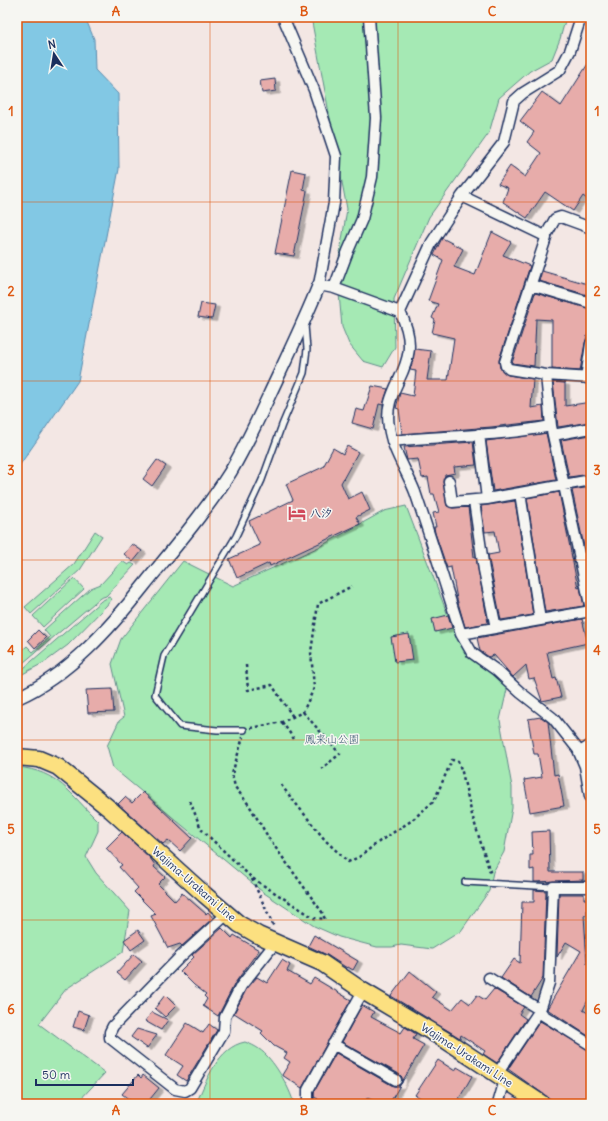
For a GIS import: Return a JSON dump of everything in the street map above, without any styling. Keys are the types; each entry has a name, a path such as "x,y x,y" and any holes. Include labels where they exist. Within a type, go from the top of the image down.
{"main road":[{"name":"Wajima-Urakami Line","path":"17,757 39,759 58,767 111,810 227,914 252,931 322,963 363,991 448,1041 542,1104"}],"street":[{"path":"17,698 36,690 67,666 115,621 186,533 230,471 304,322 319,285 334,203 336,156 314,90 283,17"},
{"path":"334,288 348,250 362,219 372,177 376,118 369,17"},
{"path":"400,312 432,242 462,196 504,142 514,101 523,93 560,70 570,51 582,17"},
{"path":"462,196 545,237"},
{"path":"591,228 561,217 556,219 545,237 531,285 505,362 509,369 546,375 588,378 591,344"},
{"path":"319,285 334,288 400,312 407,325 409,339 408,360 388,407 389,428 392,441 415,492 461,634 472,653 496,670 521,693 554,718 580,752 586,766 591,796"},
{"path":"531,285 591,303"},
{"path":"461,634 591,610 552,430 546,375"},
{"path":"392,441 479,434 591,428"},
{"path":"479,434 487,499"},
{"path":"449,481 452,502 487,499 591,480"},
{"path":"520,493 530,548 540,620"},
{"path":"474,501 484,570 496,628"},
{"path":"579,559 591,557"},
{"path":"580,752 586,746 591,745"},
{"path":"498,1104 501,1077 540,1010 550,978 553,887 591,887"},
{"path":"227,914 180,957 113,1026 110,1032 110,1038 175,1089 185,1091 190,1088 224,1031 225,1017 241,986 276,942"},
{"path":"489,978 540,1010 543,1015 591,1045"},
{"path":"308,1104 308,1090 363,991"},
{"path":"333,1044 396,1080"}],"lane":[{"path":"244,730 217,730 180,726 155,695 164,656 236,536 262,480 282,424 304,373 307,349 304,322"},
{"path":"465,882 553,887"}],"path":[{"path":"190,801 200,829 252,878 314,918 324,919 322,912 270,840 249,805 235,787 232,774 244,730 282,722 303,712 314,688 312,652 318,604 352,586"},
{"path":"246,665 248,690 272,685 293,717"},
{"path":"303,712 340,754 321,769"},
{"path":"282,722 294,740"},
{"path":"281,785 325,840 348,862 359,857 380,841 411,821 434,801 452,760 458,761 472,814 494,883"},
{"path":"252,878 274,926 276,942"}],"shaded area":[{"path":"505,1091 514,1093 530,1104 502,1104"}],"green space":[{"path":"311,17 566,17 560,39 552,59 530,71 499,98 489,133 429,217 394,299 395,347 383,367 363,361 349,344 342,327 337,271 347,209"},
{"name":"鳳来山公園","path":"406,506 447,613 470,655 508,685 500,720 512,787 512,808 504,852 493,872 489,891 461,931 432,949 401,945 392,947 377,947 339,937 314,926 264,893 113,768 107,746 119,721 124,717 112,664 121,639 183,561 233,586 319,547 384,511"},
{"path":"95,531 102,536 80,570 31,614 25,607 74,564"},
{"path":"122,561 128,565 131,563 135,565 106,596 100,598 17,668 17,655 27,646 33,652 50,637 44,630 91,588 101,584"},
{"path":"74,578 84,589 43,627 33,616"},
{"path":"109,597 112,599 68,645 45,662 17,677 17,674 101,601"},
{"path":"17,767 43,773 63,785 98,821 98,831 86,857 96,873 130,911 123,952 66,989 39,1024 105,1073 76,1104 17,1104"},
{"path":"245,1042 257,1048 270,1059 285,1082 294,1104 196,1104 214,1066 220,1058 236,1045"}],"water":[{"path":"17,17 85,17 94,39 95,70 118,94 119,169 78,381 17,469"}],"building":[{"path":"591,59 591,202 583,196 573,211 545,192 527,218 503,202 508,188 498,184 510,166 525,177 541,153 527,142 534,132 520,121 542,92 561,106"},
{"path":"275,79 276,91 262,93 260,81"},
{"path":"292,170 306,173 303,190 307,191 294,256 275,253"},
{"path":"492,232 511,242 503,255 530,266 499,360 500,368 508,375 533,379 531,408 543,406 544,421 402,434 399,409 396,408 400,393 413,396 416,371 410,370 415,349 431,351 427,380 448,380 454,338 432,333 435,320 432,318 438,304 428,301 443,260 434,255 442,238 463,249 454,267 475,275"},
{"path":"542,271 591,285 591,296 539,281"},
{"path":"535,293 591,309 591,323 585,343 580,371 552,369 552,320 536,319 534,366 512,363"},
{"path":"201,303 215,305 212,319 198,317"},
{"path":"553,382 565,383 565,406 591,402 591,422 558,427"},
{"path":"372,386 388,389 383,405 379,404 373,429 352,423 356,409 364,411"},
{"path":"546,433 556,480 493,491 486,441"},
{"path":"591,435 591,457 589,457 591,474 569,477 561,440"},
{"path":"473,442 476,465 454,467 455,473 445,475 443,482 447,506 453,508 468,507 474,557 476,557 488,623 465,627 457,599 451,567 447,568 435,533 434,527 436,527 433,513 439,512 434,494 431,494 428,477 422,478 418,459 407,460 404,447"},
{"path":"347,446 358,452 341,483 348,499 362,492 370,510 356,517 360,524 270,566 269,563 237,578 229,559 260,545 249,521 293,500 286,484 323,467 333,448 343,454"},
{"path":"157,460 166,466 152,486 143,479"},
{"path":"591,487 591,551 585,551 572,490"},
{"path":"559,492 578,588 580,587 584,606 545,612 527,498"},
{"path":"515,501 533,615 501,620 488,555 499,553 495,531 485,532 481,506"},
{"path":"132,544 142,551 133,562 124,554"},
{"path":"448,615 452,628 435,632 432,619"},
{"path":"582,619 588,643 547,652 553,679 556,678 561,697 542,701 534,678 529,679 526,665 513,677 494,655 489,657 480,651 477,638"},
{"path":"38,630 46,638 35,648 28,640"},
{"path":"409,634 413,660 395,662 391,637"},
{"path":"112,689 114,712 88,713 86,690"},
{"path":"541,717 548,722 554,775 558,774 564,806 530,812 524,780 542,777 538,754 534,754 528,719"},
{"path":"143,792 192,838 180,851 168,840 163,844 118,804 125,797 132,803"},
{"path":"549,831 550,872 583,872 583,880 534,882 534,869 530,870 530,855 533,855 532,832"},
{"path":"122,832 150,858 155,865 154,867 165,877 158,884 175,901 182,893 206,914 208,912 213,918 182,946 180,944 168,948 151,916 156,914 134,892 138,888 119,867 122,865 106,848"},
{"path":"534,890 546,891 543,978 531,997 501,978 514,959 520,963 522,902 534,902"},
{"path":"559,894 584,894 584,899 587,899 587,915 584,915 587,964 591,964 591,994 583,1010 591,1015 590,1037 547,1009 581,951 566,942 557,957"},
{"path":"222,928 232,938 234,935 259,950 235,983 218,1016 203,1006 207,999 204,996 206,994 194,985 180,971 194,957 192,955"},
{"path":"138,930 145,940 131,950 124,940"},
{"path":"314,935 358,961 353,970 308,946"},
{"path":"134,954 142,961 125,980 117,973"},
{"path":"282,960 290,965 287,971 310,984 314,978 351,1000 302,1088 282,1075 290,1062 284,1058 287,1053 274,1046 261,1033 263,1031 234,1013 246,990 257,977 267,983"},
{"path":"410,971 436,992 432,997 452,1010 462,998 470,1004 477,995 485,1000 494,989 524,1007 519,1014 526,1019 497,1063 483,1054 485,1051 461,1035 460,1038 391,996"},
{"path":"165,995 176,1006 165,1017 155,1008"},
{"path":"362,1005 374,1012 371,1017 401,1033 405,1027 416,1034 413,1039 424,1045 402,1082 402,1077 399,1074 342,1042"},
{"path":"78,1011 89,1015 84,1030 73,1027"},
{"path":"152,1012 168,1020 161,1030 145,1021"},
{"path":"540,1021 591,1051 591,1099 556,1103 508,1069"},
{"path":"187,1023 203,1033 209,1024 217,1030 186,1081 177,1075 183,1066 166,1055"},
{"path":"137,1029 157,1035 147,1048 131,1037"},
{"path":"336,1053 393,1086 399,1086 401,1084 389,1104 382,1104 367,1098 366,1104 315,1104 318,1099 314,1097 314,1092"},
{"path":"438,1060 455,1071 457,1067 472,1076 456,1104 432,1104 415,1095"},
{"path":"138,1075 141,1078 143,1075 159,1088 146,1104 135,1104 122,1094"}],"place":[{"name":"八汐","path":"297,513"}]}
